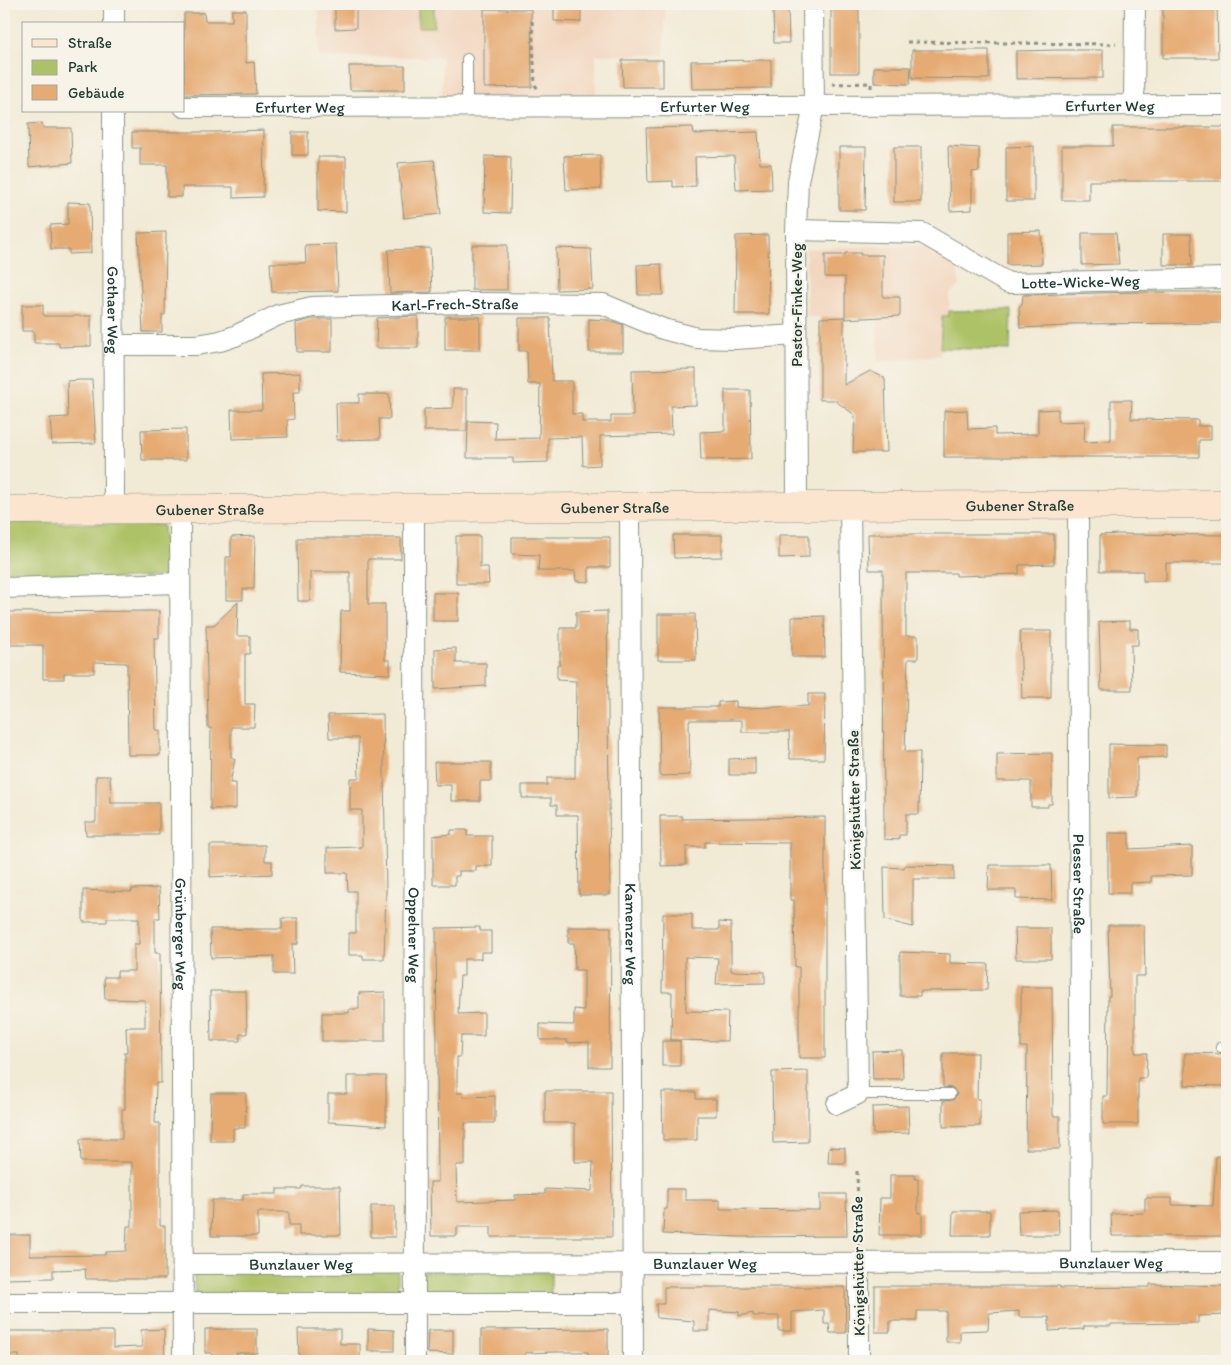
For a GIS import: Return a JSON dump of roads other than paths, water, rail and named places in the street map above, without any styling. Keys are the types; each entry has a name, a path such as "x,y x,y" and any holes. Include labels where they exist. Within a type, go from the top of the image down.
{"street":[{"path":"114,4 114,22"},
{"name":"Pastor-Finke-Weg","path":"797,506 796,335 802,273 796,230 798,181 814,106 813,4"},
{"path":"1134,105 1135,4"},
{"name":"Erfurter Weg","path":"185,107 1227,105"},
{"name":"Gothaer Weg","path":"113,112 114,508"},
{"name":"Lotte-Wicke-Weg","path":"796,230 922,232 1008,283 1227,278"},
{"name":"Karl-Frech-Straße","path":"114,345 197,345 220,341 235,336 278,315 312,306 448,304 603,304 663,329 697,338 735,339 796,335"},
{"name":"Gubener Straße","path":"4,510 1227,504"},
{"name":"Königshütter Straße","path":"850,506 858,1094"},
{"name":"Plesser Straße","path":"1078,506 1081,1262"},
{"name":"Grünberger Weg","path":"180,508 183,1361"},
{"name":"Kamenzer Weg","path":"630,508 633,1361"},
{"name":"Oppelner Weg","path":"414,509 415,1361"},
{"path":"4,588 180,583"},
{"path":"837,1104 858,1094"},
{"name":"Bunzlauer Weg","path":"183,1264 633,1261 859,1263 1227,1262"},
{"name":"Königshütter Straße","path":"859,1263 859,1361"},
{"path":"4,1303 633,1303"}],"lane":[{"path":"467,59 467,107"},
{"path":"858,1094 950,1094"}]}
